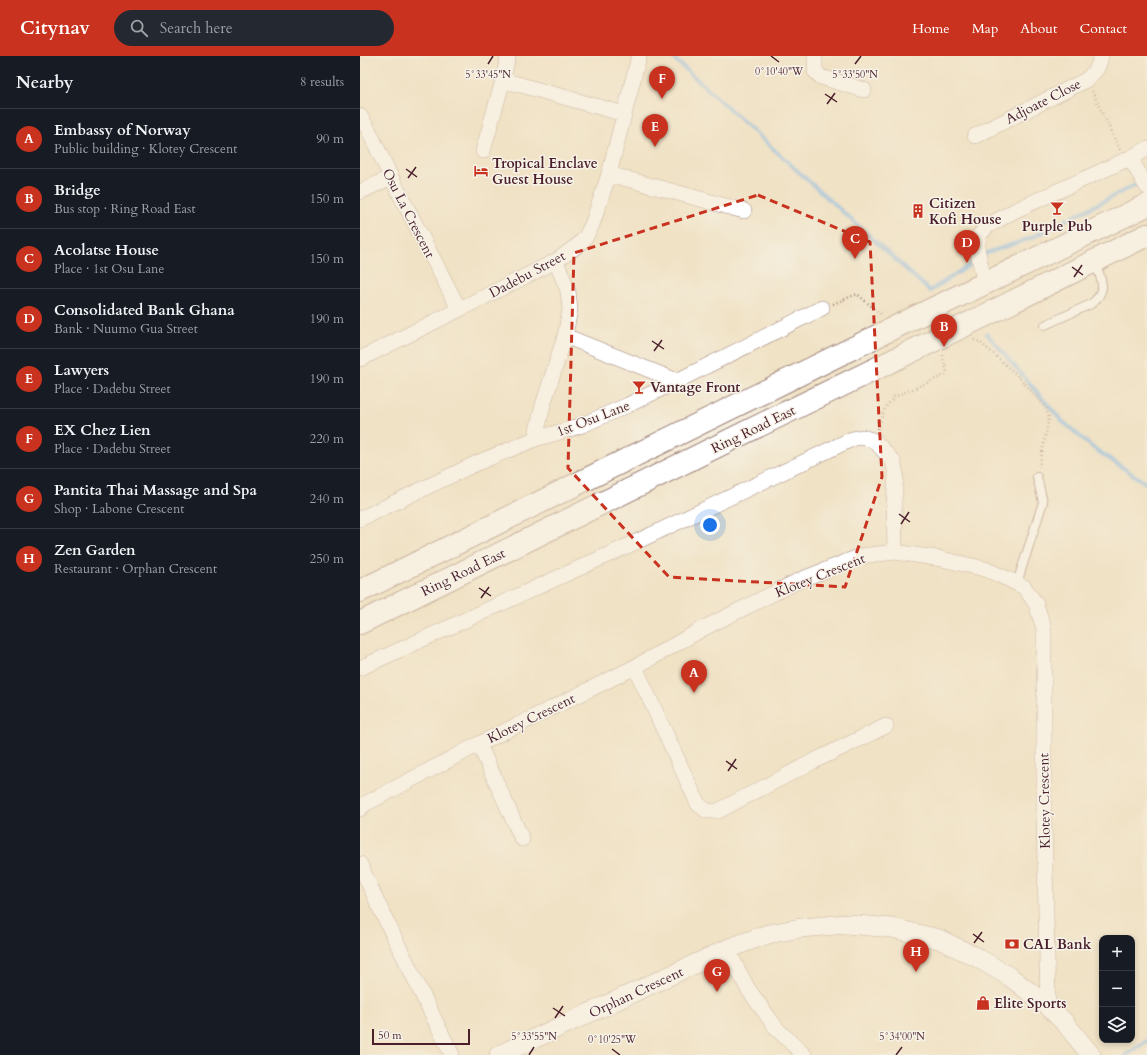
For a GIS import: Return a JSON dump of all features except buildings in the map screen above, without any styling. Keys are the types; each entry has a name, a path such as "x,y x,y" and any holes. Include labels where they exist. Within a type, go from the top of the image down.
{"main road":[{"name":"Ring Road East","path":"360,590 897,326 983,274 1145,188"},
{"name":"Ring Road East","path":"360,623 744,432 1147,235"},
{"path":"732,407 744,432"}],"street":[{"path":"483,151 503,80 508,56"},
{"name":"Dadebu Street","path":"360,359 556,261 585,238 592,225 609,174 639,56"},
{"path":"815,56 815,71 821,77 864,90"},
{"name":"Adjoate Close","path":"975,136 1086,80 1095,72 1101,56"},
{"path":"503,80 624,114"},
{"name":"Osu La Crescent","path":"360,116 367,127 459,309"},
{"path":"983,274 977,248 979,236 986,227 1014,211 1147,149"},
{"path":"1128,159 1145,188"},
{"path":"609,174 744,211"},
{"path":"360,192 391,177"},
{"path":"535,439 543,405 565,336 570,309 568,291 556,261"},
{"name":"1st Osu Lane","path":"360,519 477,463 535,439 582,425 628,405 822,308"},
{"path":"565,336 677,381"},
{"path":"360,668 634,543 852,439 862,437 875,441 893,461 896,474 894,502 895,552"},
{"name":"Klotey Crescent","path":"360,809 372,800 479,744 635,666 706,627 800,580 861,556 895,552 942,559 985,569 1024,587 1036,604 1044,629 1044,819 1048,1006"},
{"path":"635,666 698,804 707,811 718,811 812,762 886,726"},
{"path":"479,744 522,839"},
{"path":"360,864 452,1055"},
{"name":"Orphan Crescent","path":"499,1055 727,949 768,934 801,928 848,924 892,928 939,940 978,958 1010,977 1048,1006 1064,1022 1091,1055"},
{"path":"727,949 748,989 777,1029 804,1055"}],"lane":[{"path":"1045,325 1091,304 1102,293 1103,286 1094,262"},
{"path":"1017,583 1043,502 1037,477"}],"path":[{"path":"1086,80 1128,159"},
{"path":"822,308 857,294 897,326"},
{"path":"969,338 986,346 1017,375 1046,408 1049,418 1037,477"},
{"path":"875,441 885,408 894,397 944,375 947,372 943,357 945,350"}],"highlighted area":[{"path":"758,195 870,242 882,477 845,587 669,577 568,468 574,253"}],"waterway":[{"path":"671,56 930,291 977,260"},
{"path":"983,256 987,253 1031,238 1141,182"},
{"path":"987,334 1061,420 1092,447 1147,484"},
{"path":"1126,1055 1147,1041"}],"place":[{"name":"EX Chez Lien","path":"662,99"},
{"name":"Lawyers","path":"655,147"},
{"name":"Tropical Enclave Guest House","path":"481,171"},
{"name":"Purple Pub","path":"1057,208"},
{"name":"Citizen Kofi House","path":"918,211"},
{"name":"Acolatse House","path":"855,259"},
{"name":"Consolidated Bank Ghana","path":"967,263"},
{"name":"Bridge","path":"944,347"},
{"name":"Vantage Front","path":"639,387"},
{"name":"Embassy of Norway","path":"694,693"},
{"name":"CAL Bank","path":"1012,944"},
{"name":"Zen Garden","path":"916,972"},
{"name":"Pantita Thai Massage and Spa","path":"717,992"},
{"name":"Elite Sports","path":"983,1003"}]}
